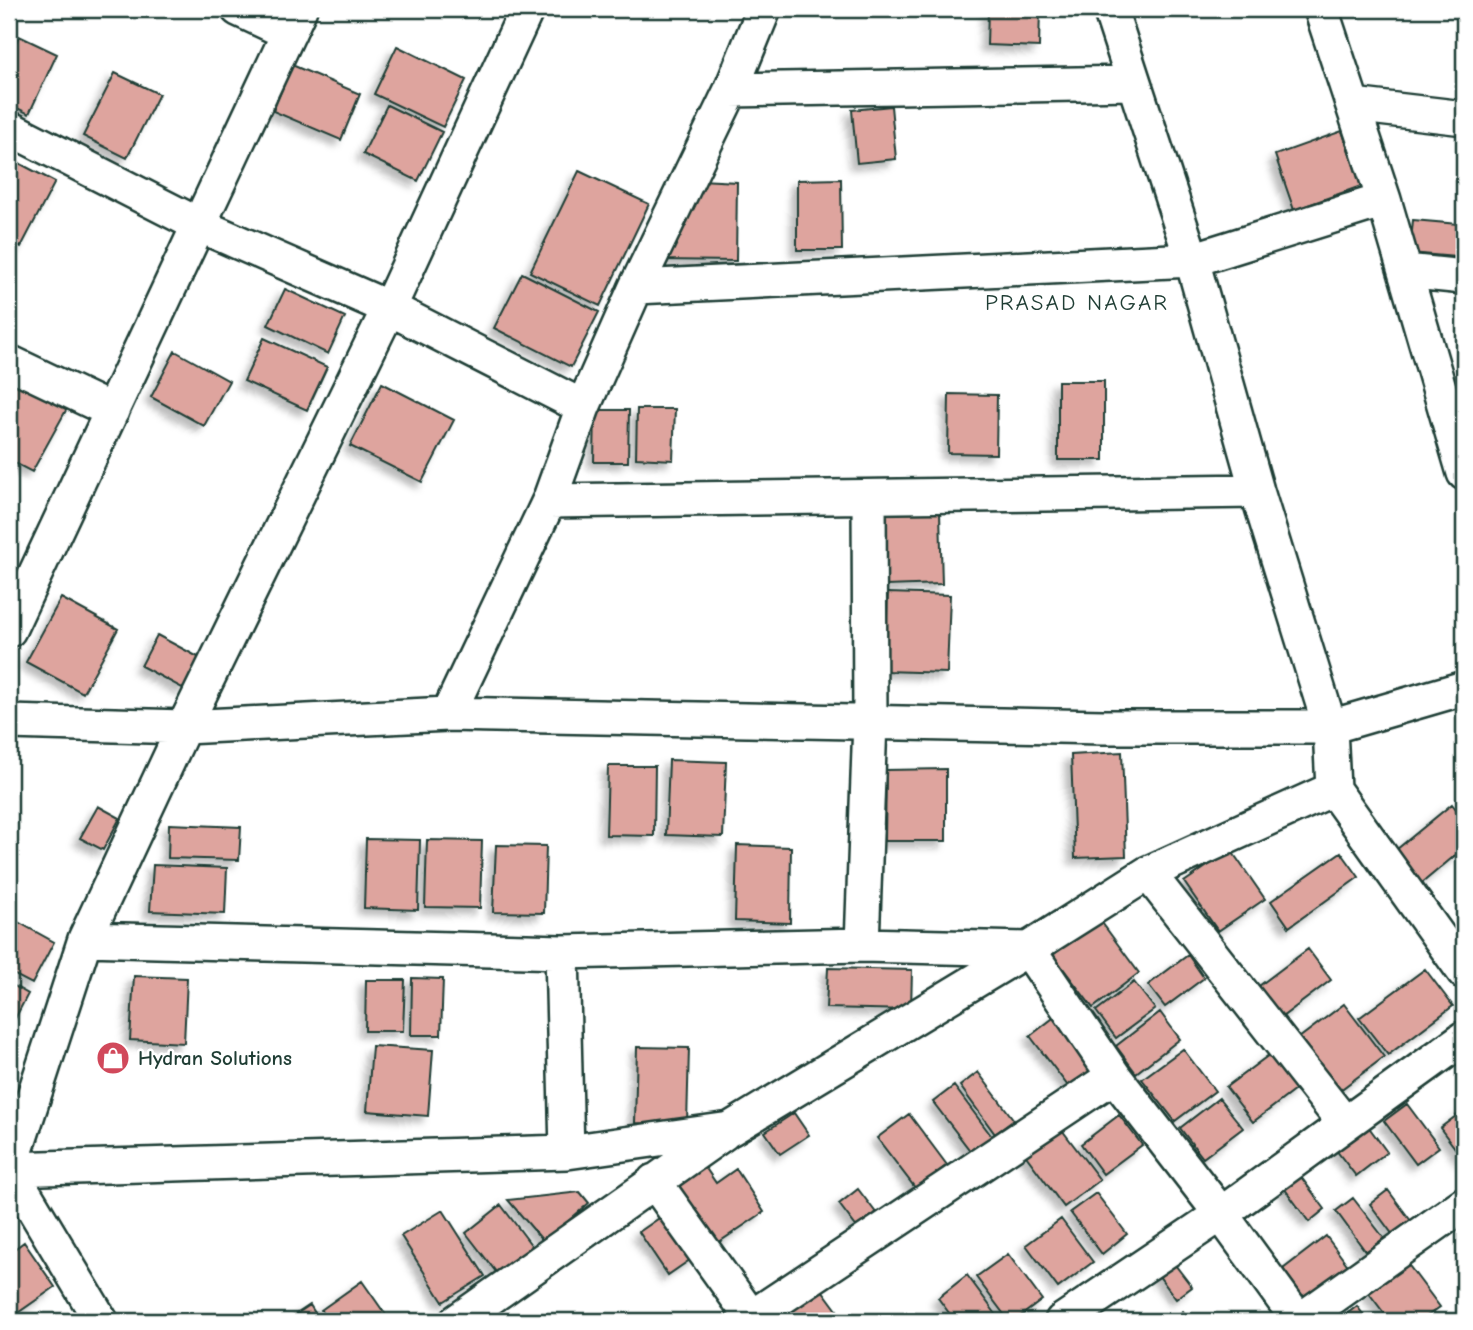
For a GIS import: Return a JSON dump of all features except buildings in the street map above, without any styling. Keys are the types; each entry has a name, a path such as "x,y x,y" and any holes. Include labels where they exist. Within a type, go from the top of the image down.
{"street":[{"path":"9,630 17,589 111,411 295,21 238,9"},
{"path":"101,1321 10,1170 85,939 184,727 390,308 527,9"},
{"path":"448,714 548,500 583,407 636,288 731,90 764,9"},
{"path":"1110,9 1192,260 1257,491 1330,727 1333,789 1464,972"},
{"path":"1321,9 1384,200 1464,473"},
{"path":"731,90 1133,83"},
{"path":"1353,105 1464,118"},
{"path":"9,128 199,225 390,308 583,407"},
{"path":"636,288 1192,260 1384,200"},
{"path":"1405,271 1464,277"},
{"path":"9,362 111,411"},
{"path":"548,500 1257,491"},
{"path":"862,946 870,721 869,498"},
{"path":"9,722 184,727 448,714 1103,727 1330,727 1464,688"},
{"path":"457,1321 730,1129 1028,949 1148,873 1333,789"},
{"path":"1148,873 1345,1124"},
{"path":"85,939 562,952 862,946 1028,949"},
{"path":"1028,949 1114,1076 1221,1214 1299,1321 1464,1204"},
{"path":"562,952 567,1152"},
{"path":"1062,1321 1221,1214 1464,1038"},
{"path":"654,1181 751,1320 1114,1076"},
{"path":"10,1170 567,1152 730,1129"}],"place":[{"name":"Hydran Solutions","path":"113,1058"}],"district":[{"name":"PRASAD NAGAR","path":"1077,302"}]}
